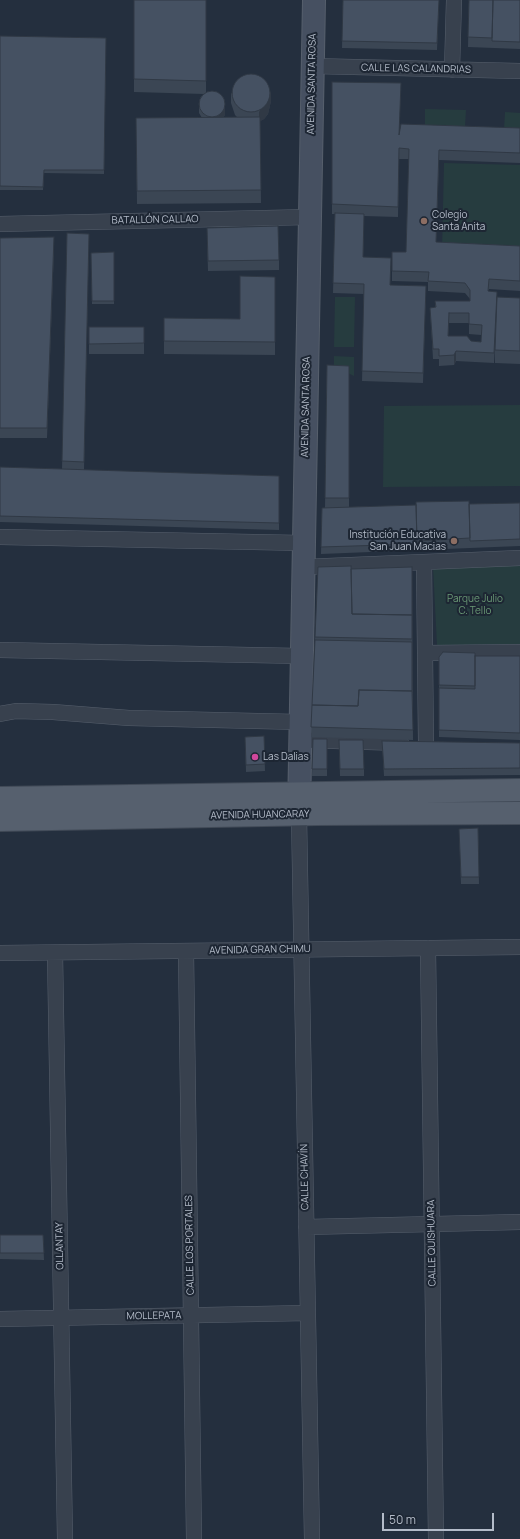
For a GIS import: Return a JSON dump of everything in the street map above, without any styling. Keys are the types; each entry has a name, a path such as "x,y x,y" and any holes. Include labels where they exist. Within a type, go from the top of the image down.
{"main road":[{"path":"0,798 299,792 520,790"},
{"name":"AVENIDA HUANCARAY","path":"0,820 520,813"}],"street":[{"name":"AVENIDA SANTA ROSA","path":"299,815 314,0"},
{"path":"452,70 454,0"},
{"name":"CALLE LAS CALANDRIAS","path":"312,66 520,71"},
{"name":"BATALLÓN CALLAO","path":"0,224 310,217"},
{"path":"0,537 304,543"},
{"path":"303,567 520,558"},
{"path":"0,714 16,711 53,712 300,731 432,744 425,653 424,562"},
{"path":"0,650 301,656"},
{"path":"425,653 520,652"},
{"name":"CALLE CHAVÍN","path":"299,815 312,1539"},
{"name":"AVENIDA GRAN CHIMU","path":"0,953 520,947"},
{"name":"CALLE QUISHUARA","path":"428,948 436,1539"},
{"name":"CALLE LOS PORTALES","path":"186,951 194,1539"},
{"name":"OLLANTAY","path":"55,952 65,1539"},
{"path":"306,1227 520,1222"},
{"name":"MOLLEPATA","path":"0,1319 308,1313"}],"green space":[{"path":"425,109 466,110 465,127 425,126"},
{"path":"505,112 520,113 520,130 504,129"},
{"path":"444,163 520,165 520,252 442,250"},
{"path":"335,297 355,297 354,347 334,347"},
{"path":"334,356 354,357 354,376 348,373 334,372"},
{"path":"520,405 520,486 383,487 384,406"},
{"name":"Parque Julio C. Tello","path":"520,562 520,644 437,645 433,567"}],"building":[{"path":"134,0 206,0 206,81 134,79"},
{"path":"343,0 439,0 437,43 342,41"},
{"path":"469,0 493,0 492,38 468,37"},
{"path":"493,0 520,0 520,42 492,41"},
{"path":"0,36 106,38 104,170 44,170 43,187 0,186"},
{"path":"247,74 255,74 265,79 269,86 269,100 265,107 255,112 247,112 237,107 235,104 232,97 232,89 237,79 240,77"},
{"path":"332,82 401,83 399,135 401,124 520,128 520,153 439,150 436,242 520,246 520,281 489,279 488,291 497,292 494,353 456,351 454,355 439,356 439,349 433,349 430,308 436,307 435,301 470,301 470,290 465,283 428,281 429,272 392,271 392,252 406,252 409,149 399,148 398,207 332,204","holes":["449,313 469,313 469,324 482,325 481,342 471,341 467,336 448,336"]},
{"path":"212,91 221,95 225,104 221,113 212,117 203,113 199,104 203,95"},
{"path":"260,117 261,190 137,191 136,118"},
{"path":"335,213 364,214 363,257 391,258 390,285 426,286 423,373 362,371 364,284 333,283"},
{"path":"278,226 279,260 208,261 207,228"},
{"path":"67,233 89,234 84,462 62,461"},
{"path":"54,237 47,428 0,428 0,238"},
{"path":"114,252 114,301 92,301 91,253"},
{"path":"240,276 275,277 275,342 164,341 164,318 240,319"},
{"path":"497,297 520,298 520,351 495,350"},
{"path":"89,327 144,327 144,343 89,344"},
{"path":"327,365 349,366 349,498 325,498"},
{"path":"0,467 279,476 279,523 0,516"},
{"path":"469,501 470,538 417,541 416,502"},
{"path":"520,503 520,539 470,541 469,504"},
{"path":"416,505 417,544 321,547 322,508"},
{"path":"351,566 352,614 412,615 412,639 315,637 318,567"},
{"path":"412,567 412,615 352,614 351,569"},
{"path":"315,640 412,642 412,691 359,690 358,706 312,705"},
{"path":"443,652 475,653 475,686 439,685 439,657"},
{"path":"475,656 520,656 520,733 439,730 439,688 475,689"},
{"path":"359,690 412,691 413,730 311,727 312,705 358,706"},
{"name":"Las Dalias","path":"264,736 265,764 246,765 245,737"},
{"path":"313,739 327,739 327,769 312,769"},
{"path":"339,740 363,740 364,769 340,769"},
{"path":"382,741 520,743 520,768 384,769"},
{"path":"478,828 479,877 461,877 459,829"},
{"path":"0,1235 43,1235 44,1253 0,1253"}],"place":[{"name":"Colegio Santa Anita","path":"424,221"},
{"name":"Institución Educativa San Juan Macias","path":"454,541"},
{"name":"Las Dalias","path":"255,757"}]}
